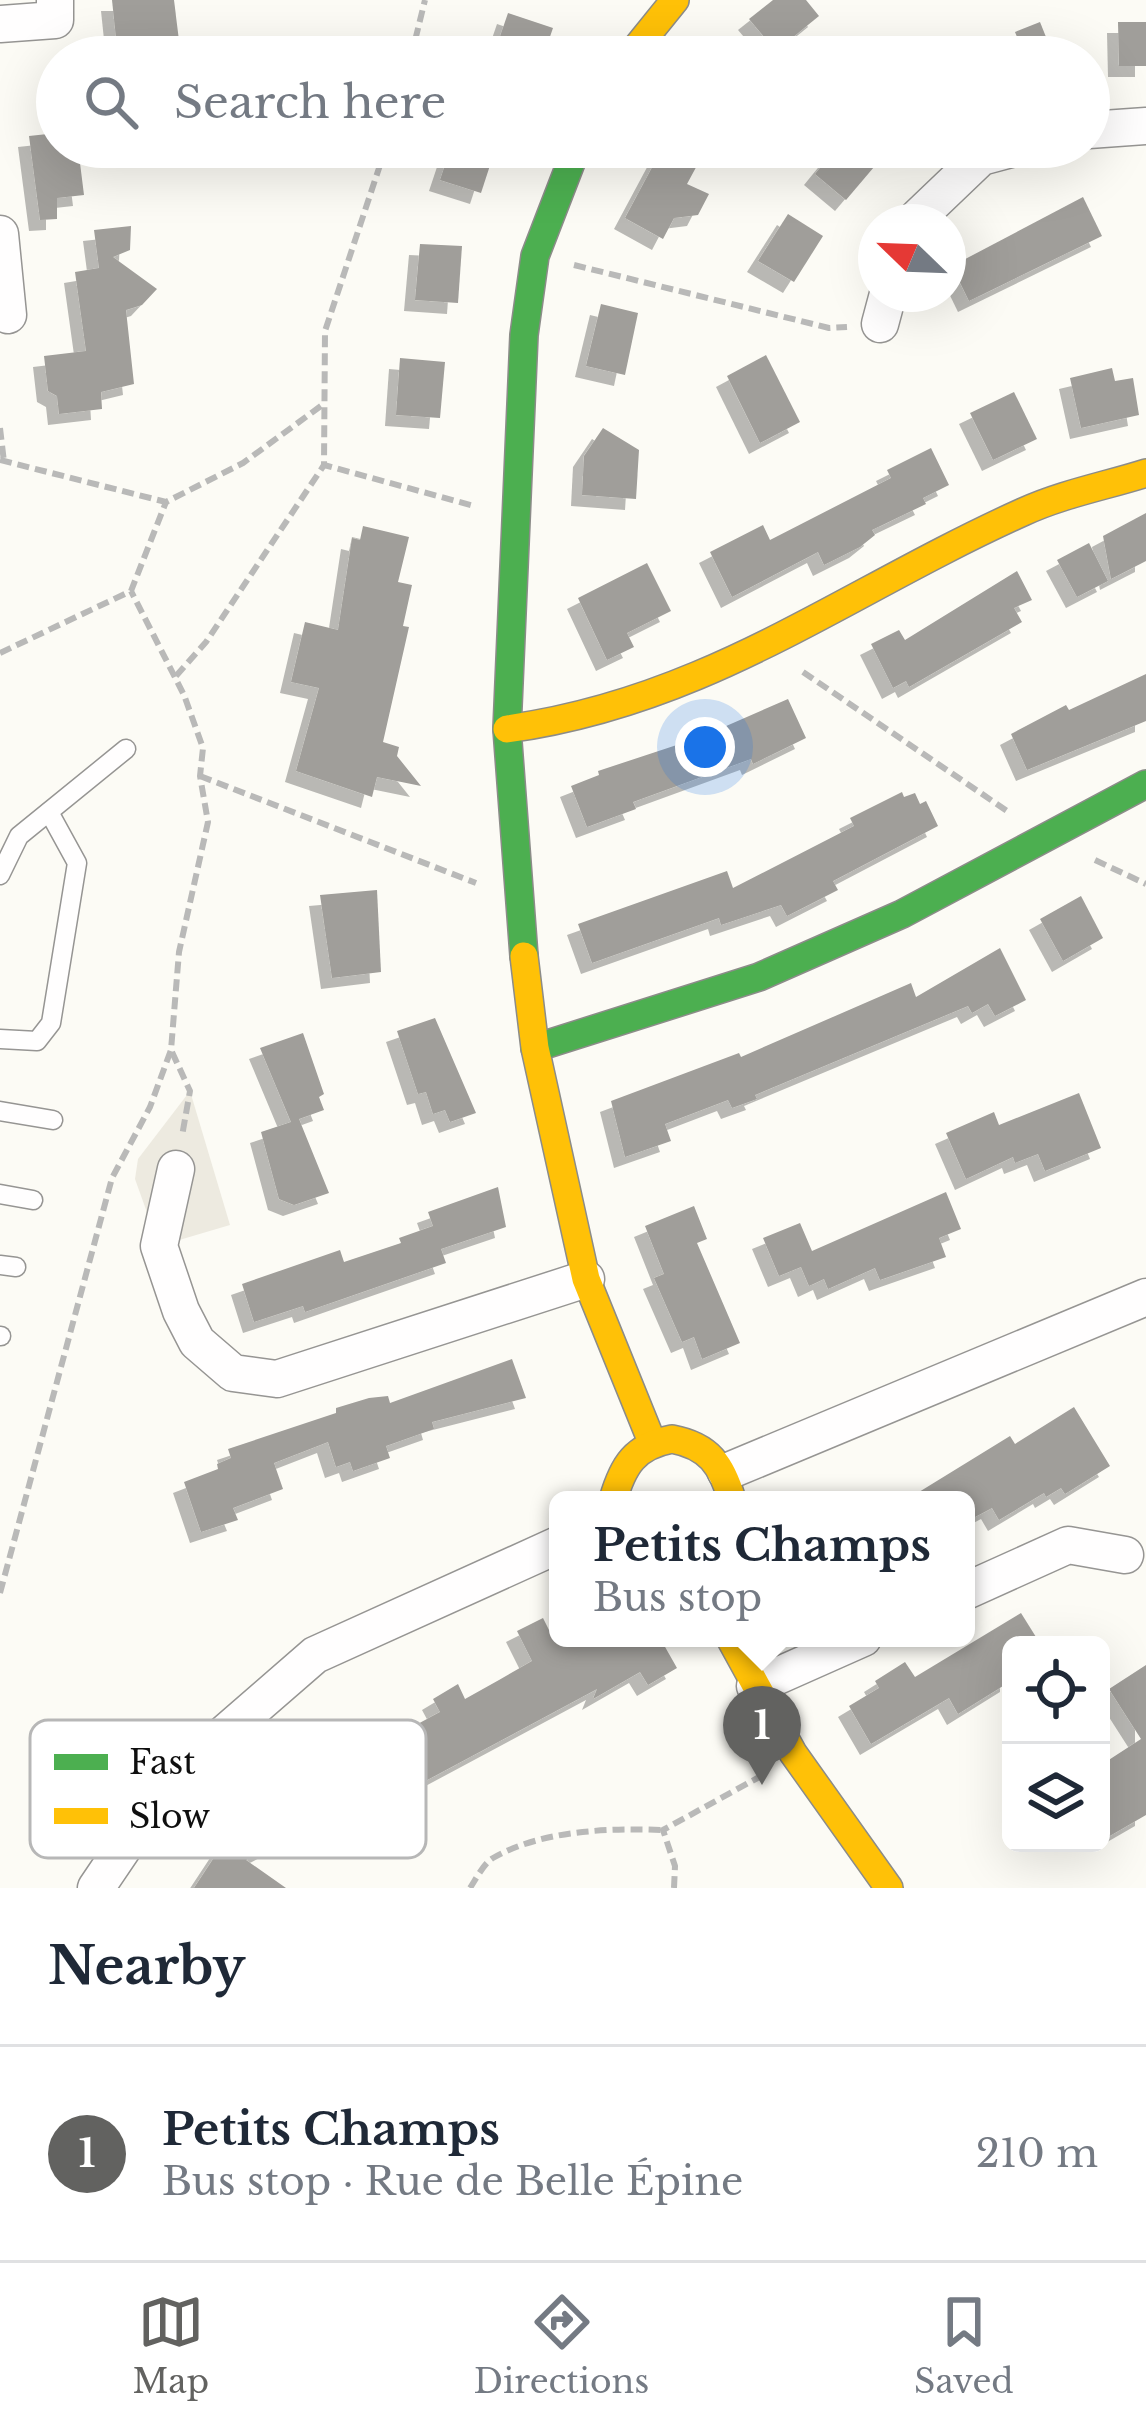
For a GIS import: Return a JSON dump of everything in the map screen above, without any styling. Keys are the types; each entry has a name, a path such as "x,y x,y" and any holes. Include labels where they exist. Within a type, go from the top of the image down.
{"street":[{"path":"0,24 55,20 55,0"},
{"path":"645,36 675,0"},
{"path":"1110,129 1146,126"},
{"path":"569,168 535,256 524,335 507,729 518,897 535,1048 586,1279 652,1442"},
{"path":"932,204 970,168"},
{"path":"0,234 8,315"},
{"path":"507,729 628,705 765,646 1025,511 1146,473"},
{"path":"535,1048 760,977 902,914 1146,784"},
{"path":"176,1169 159,1246 197,1342 233,1373 278,1379 586,1279"},
{"path":"616,1491 623,1466 652,1442 690,1441 707,1449 729,1486 1146,1297"},
{"path":"975,1587 1068,1545 1125,1556"},
{"path":"241,1720 315,1655 549,1549"},
{"path":"734,1647 793,1753 889,1888"},
{"path":"754,1686 843,1647"},
{"path":"96,1888 116,1858"}],"lane":[{"path":"0,874 19,836 126,749"},
{"path":"0,1039 30,1043 44,1036 50,1023 77,863 49,812"},
{"path":"0,1111 53,1120"},
{"path":"0,1193 33,1200"}],"path":[{"path":"416,36 425,0"},
{"path":"176,676 206,642 324,465 325,331 379,168"},
{"path":"535,256 829,328 875,312"},
{"path":"0,428 2,461 166,502 243,463 325,403"},
{"path":"324,465 518,518"},
{"path":"0,653 131,592 166,502"},
{"path":"0,1593 112,1178 150,1107 171,1050 179,952 208,822 200,776 203,748 176,676 131,592"},
{"path":"765,646 1048,838"},
{"path":"200,776 352,839 518,897"},
{"path":"171,1050 190,1091 176,1169"},
{"path":"470,1888 490,1859 555,1838 608,1828 664,1830 793,1753"},
{"path":"664,1830 675,1866 674,1888"}],"shaded area":[{"path":"190,1091 230,1225 159,1246 135,1179 138,1159"}],"building":[{"path":"112,0 174,0 178,36 116,36"},
{"path":"773,0 806,0 819,16 794,36 763,36 749,19"},
{"path":"508,13 553,28 550,36 500,36"},
{"path":"1040,22 1046,36 1017,36 1015,32"},
{"path":"1118,22 1146,22 1146,66 1119,66"},
{"path":"36,135 36,168 81,168 84,195 57,198 57,219 40,220 29,136"},
{"path":"444,168 489,168 481,193 440,180"},
{"path":"652,168 696,168 687,184 709,194 698,215 674,218 663,239 625,218"},
{"path":"820,168 873,168 846,200 815,174"},
{"path":"1083,197 1102,236 969,301 966,259"},
{"path":"788,214 823,236 794,282 758,261"},
{"path":"131,226 130,250 113,257 157,289 142,305 126,310 134,384 101,392 102,409 59,414 57,396 48,391 44,356 86,351 75,272 99,268 94,230"},
{"path":"420,244 462,246 458,303 415,300"},
{"path":"601,304 638,313 625,375 586,366"},
{"path":"766,355 800,422 760,443 727,376"},
{"path":"400,358 445,362 440,418 396,415"},
{"path":"1112,368 1115,381 1133,378 1139,415 1081,428 1070,378"},
{"path":"1014,392 1037,439 993,460 970,413"},
{"path":"603,428 639,450 636,499 582,495 584,456"},
{"path":"931,448 949,485 923,498 926,504 872,530 875,535 860,547 824,565 818,552 732,597 710,552 763,525 770,540 891,478 887,470"},
{"path":"1146,513 1146,561 1111,579 1103,536"},
{"path":"363,526 409,537 398,582 412,585 403,626 409,627 383,742 399,747 397,756 421,786 377,777 372,797 296,771 319,688 291,682 305,622 338,630 352,538 360,540"},
{"path":"1089,543 1108,581 1077,597 1057,560"},
{"path":"647,563 671,611 627,633 634,647 607,660 578,598"},
{"path":"1017,571 1032,600 1014,608 1022,622 909,687 906,681 893,688 871,644 899,630 905,640"},
{"path":"1146,674 1146,721 1027,770 1011,734 1066,705 1069,710"},
{"path":"788,699 806,738 753,764 751,759 633,802 636,809 587,827 571,786 599,775 598,771 701,737"},
{"path":"902,792 904,797 915,793 920,804 926,801 938,826 833,881 838,890 787,916 781,905 721,925 719,918 592,963 578,924 727,871 733,888 854,826 850,818"},
{"path":"377,890 381,972 332,978 320,895"},
{"path":"1081,896 1103,938 1063,961 1040,919"},
{"path":"1000,948 1026,1000 995,1016 988,1004 972,1013 968,1006 755,1095 757,1099 732,1108 728,1100 665,1124 671,1141 625,1157 611,1101 739,1053 741,1057 911,983 916,997"},
{"path":"435,1018 476,1113 450,1122 445,1110 433,1114 426,1092 418,1094 397,1031"},
{"path":"303,1033 324,1094 319,1097 324,1110 299,1119 329,1193 294,1205 279,1199 261,1132 291,1122 260,1048"},
{"path":"1079,1093 1101,1148 1045,1171 1038,1154 1015,1163 1013,1157 966,1179 946,1133 994,1112 999,1125"},
{"path":"498,1187 506,1227 441,1249 446,1263 305,1312 303,1306 254,1322 242,1284 340,1250 344,1262 401,1243 399,1238 433,1226 428,1212"},
{"path":"946,1192 961,1229 939,1238 946,1257 880,1280 875,1268 828,1289 824,1279 809,1286 801,1267 779,1276 763,1238 800,1223 812,1251"},
{"path":"694,1206 707,1239 697,1243 740,1343 702,1359 694,1337 682,1342 654,1278 664,1274 645,1226"},
{"path":"512,1359 526,1398 432,1422 434,1429 386,1446 390,1458 353,1471 350,1462 336,1467 328,1442 274,1463 283,1489 233,1508 238,1520 201,1532 184,1482 218,1469 217,1464 231,1458 228,1449 336,1413 336,1408 388,1396 390,1403"},
{"path":"1074,1407 1110,1466 1065,1494 1061,1488 1046,1497 1044,1493 999,1520 992,1508 975,1517 975,1491 921,1491 1010,1436 1015,1444"},
{"path":"1021,1613 1035,1636 1002,1636 1002,1687 958,1714 949,1698 871,1744 849,1706 879,1688 875,1681 905,1662 915,1677 965,1647 975,1647 975,1641"},
{"path":"543,1618 549,1647 665,1647 677,1668 648,1685 640,1672 593,1699 597,1689 426,1781 425,1720 440,1712 433,1699 458,1684 465,1699 532,1661 517,1631"},
{"path":"1146,1665 1146,1815 1110,1836 1110,1759 1141,1739 1110,1688"},
{"path":"214,1858 250,1858 246,1860 286,1888 194,1888"}],"traffic: fast":[{"path":"524,956 507,729 524,335 535,256 569,168"},
{"path":"535,1048 759,977 902,914 1146,784"}],"traffic: slow":[{"path":"646,36 675,0"},
{"path":"507,729 648,695 773,640 1023,512 1146,473"},
{"path":"524,956 535,1048 586,1279 652,1442"},
{"path":"616,1491 632,1459 672,1439 705,1452 729,1491"},
{"path":"735,1647 793,1753 889,1888"}],"place":[{"name":"Petits Champs","path":"762,1785"}]}
